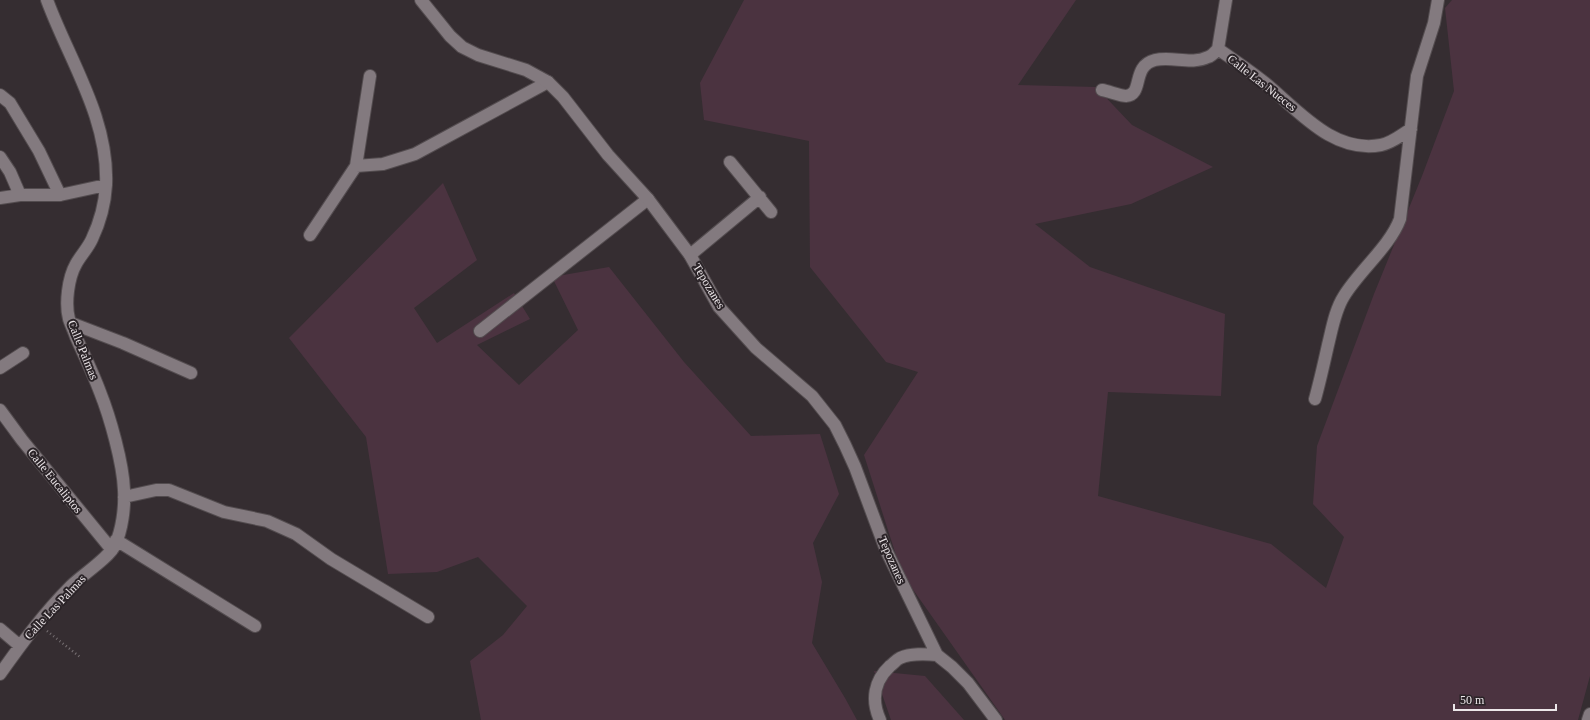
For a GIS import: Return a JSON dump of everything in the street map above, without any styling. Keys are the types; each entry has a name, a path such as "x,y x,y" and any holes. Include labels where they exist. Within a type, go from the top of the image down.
{"street":[{"name":"Calle Palmas","path":"47,0 53,17 80,73 99,128 105,160 106,185 102,214 92,240 75,266 67,294 69,319 101,393 119,457 124,497 121,526 114,545"},
{"name":"Tepozanes","path":"421,0 450,36 462,47 478,55 526,70 548,82 563,96 608,155 648,199 690,255 719,307 756,348 812,396 835,425 855,467 886,550 937,655"},
{"path":"1218,49 1226,0"},
{"path":"1315,399 1333,322 1343,298 1352,283 1390,238 1397,228 1400,219 1417,76 1434,23 1438,0"},
{"name":"Calle Las Nueces","path":"1102,90 1126,96 1133,93 1136,89 1140,71 1148,63 1156,60 1194,60 1208,57 1218,49 1264,82 1325,134 1349,144 1361,146 1380,145 1388,143 1410,129"},
{"path":"310,235 356,166 370,76"},
{"path":"356,166 383,164 415,154 548,82"},
{"path":"0,95 10,103 39,151 60,195"},
{"path":"0,157 10,172 20,195"},
{"path":"730,162 771,212"},
{"path":"0,198 20,195 60,195 106,185"},
{"path":"690,255 760,197"},
{"path":"480,331 648,199"},
{"path":"71,324 123,343 191,373"},
{"path":"0,368 23,352"},
{"name":"Calle Eucaliptos","path":"0,410 22,440 114,545 256,626"},
{"path":"124,497 156,490 169,490 224,512 267,521 296,534 331,559 428,617"},
{"name":"Calle Las Palmas","path":"0,674 38,623 71,586 114,545"},
{"path":"0,629 20,646"},
{"path":"880,720 876,712 874,697 878,682 886,670 899,658 912,655 937,655 968,683 996,720"},
{"path":"1588,720 1590,714"}],"path":[{"path":"38,623 80,657"}],"shaded area":[{"path":"744,0 1076,0 1018,85 1096,87 1132,125 1213,167 1131,204 1035,224 1090,267 1225,314 1221,396 1108,392 1098,496 1271,544 1326,588 1344,537 1313,504 1317,446 1374,294 1422,176 1454,91 1445,8 1452,0 1590,0 1590,676 1578,720 1005,720 902,574 864,455 918,372 886,362 810,267 809,141 704,120 700,83"},
{"path":"443,183 477,260 414,308 437,343 514,293 530,319 477,345 519,385 578,330 552,277 609,267 684,362 751,436 820,434 839,494 813,543 822,582 812,643 857,720 481,720 470,661 503,635 527,606 478,557 437,572 388,574 366,437 289,338"},
{"path":"874,671 925,676 964,720 891,720"}]}
